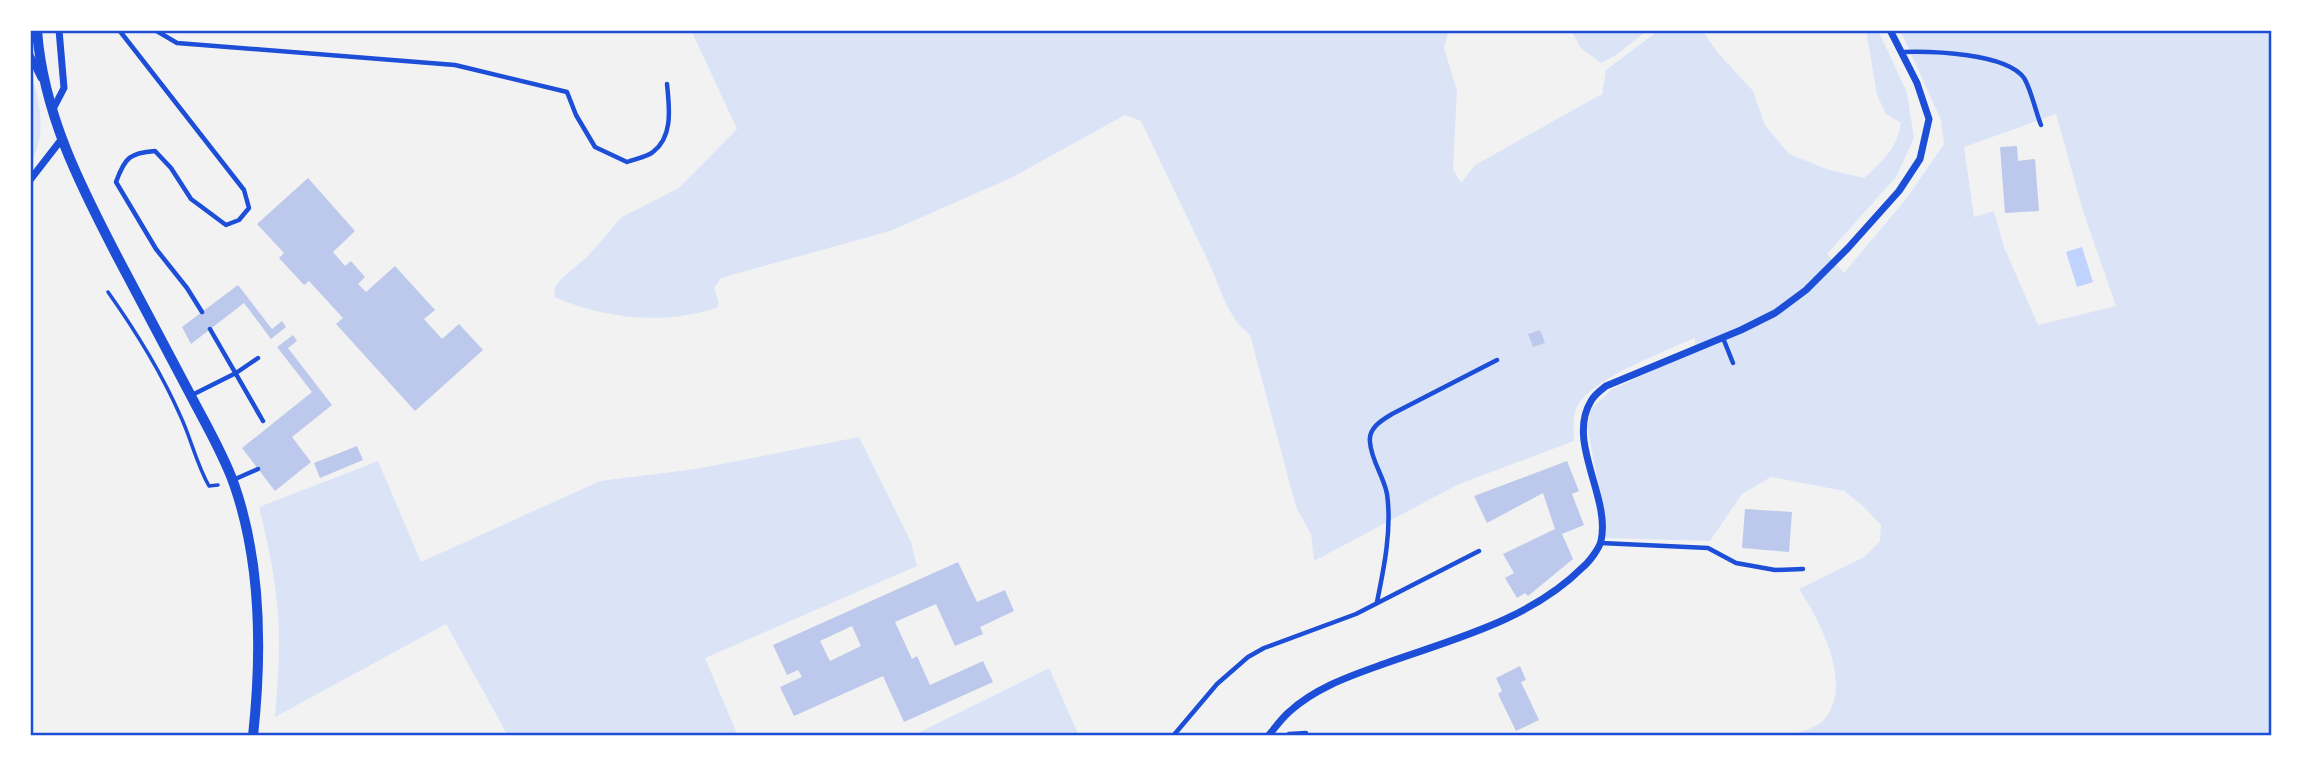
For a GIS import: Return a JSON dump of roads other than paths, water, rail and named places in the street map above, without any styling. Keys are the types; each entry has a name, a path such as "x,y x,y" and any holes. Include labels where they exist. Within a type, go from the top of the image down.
{"street":[{"path":"37,30 46,88 61,141 97,217 233,480 246,526 257,599 257,687 253,736"},
{"path":"52,111 64,88 59,30"},
{"path":"1268,736 1289,712 1320,690 1350,676 1515,615 1546,599 1584,566 1601,543 1601,512 1583,437 1591,399 1606,386 1775,313 1805,290 1848,248 1899,191 1920,159 1929,119 1917,83 1891,30"},
{"path":"30,55 46,88"},
{"path":"30,180 61,141"}],"lane":[{"path":"119,30 244,190 249,208 239,220 226,225 191,199 171,168 155,151 134,153 122,165 116,182 156,249 202,312"},
{"path":"155,30 177,43 455,65 567,92 594,147 627,162 653,153 666,137 670,112 667,84"},
{"path":"1902,52 1953,52 2005,63 2024,78 2041,125"},
{"path":"210,329 263,421"},
{"path":"1723,337 1733,363"},
{"path":"191,396 236,373 258,358"},
{"path":"1377,603 1385,562 1387,494 1369,441 1372,432 1378,423 1392,414 1497,360"},
{"path":"233,480 258,469"},
{"path":"1601,543 1708,548 1736,563 1774,570 1802,569"},
{"path":"1173,736 1217,684 1248,657 1264,648 1356,614 1479,551"},
{"path":"1289,733 1306,733"}],"water":[{"path":"2082,247 2093,282 2077,287 2066,252"}]}
